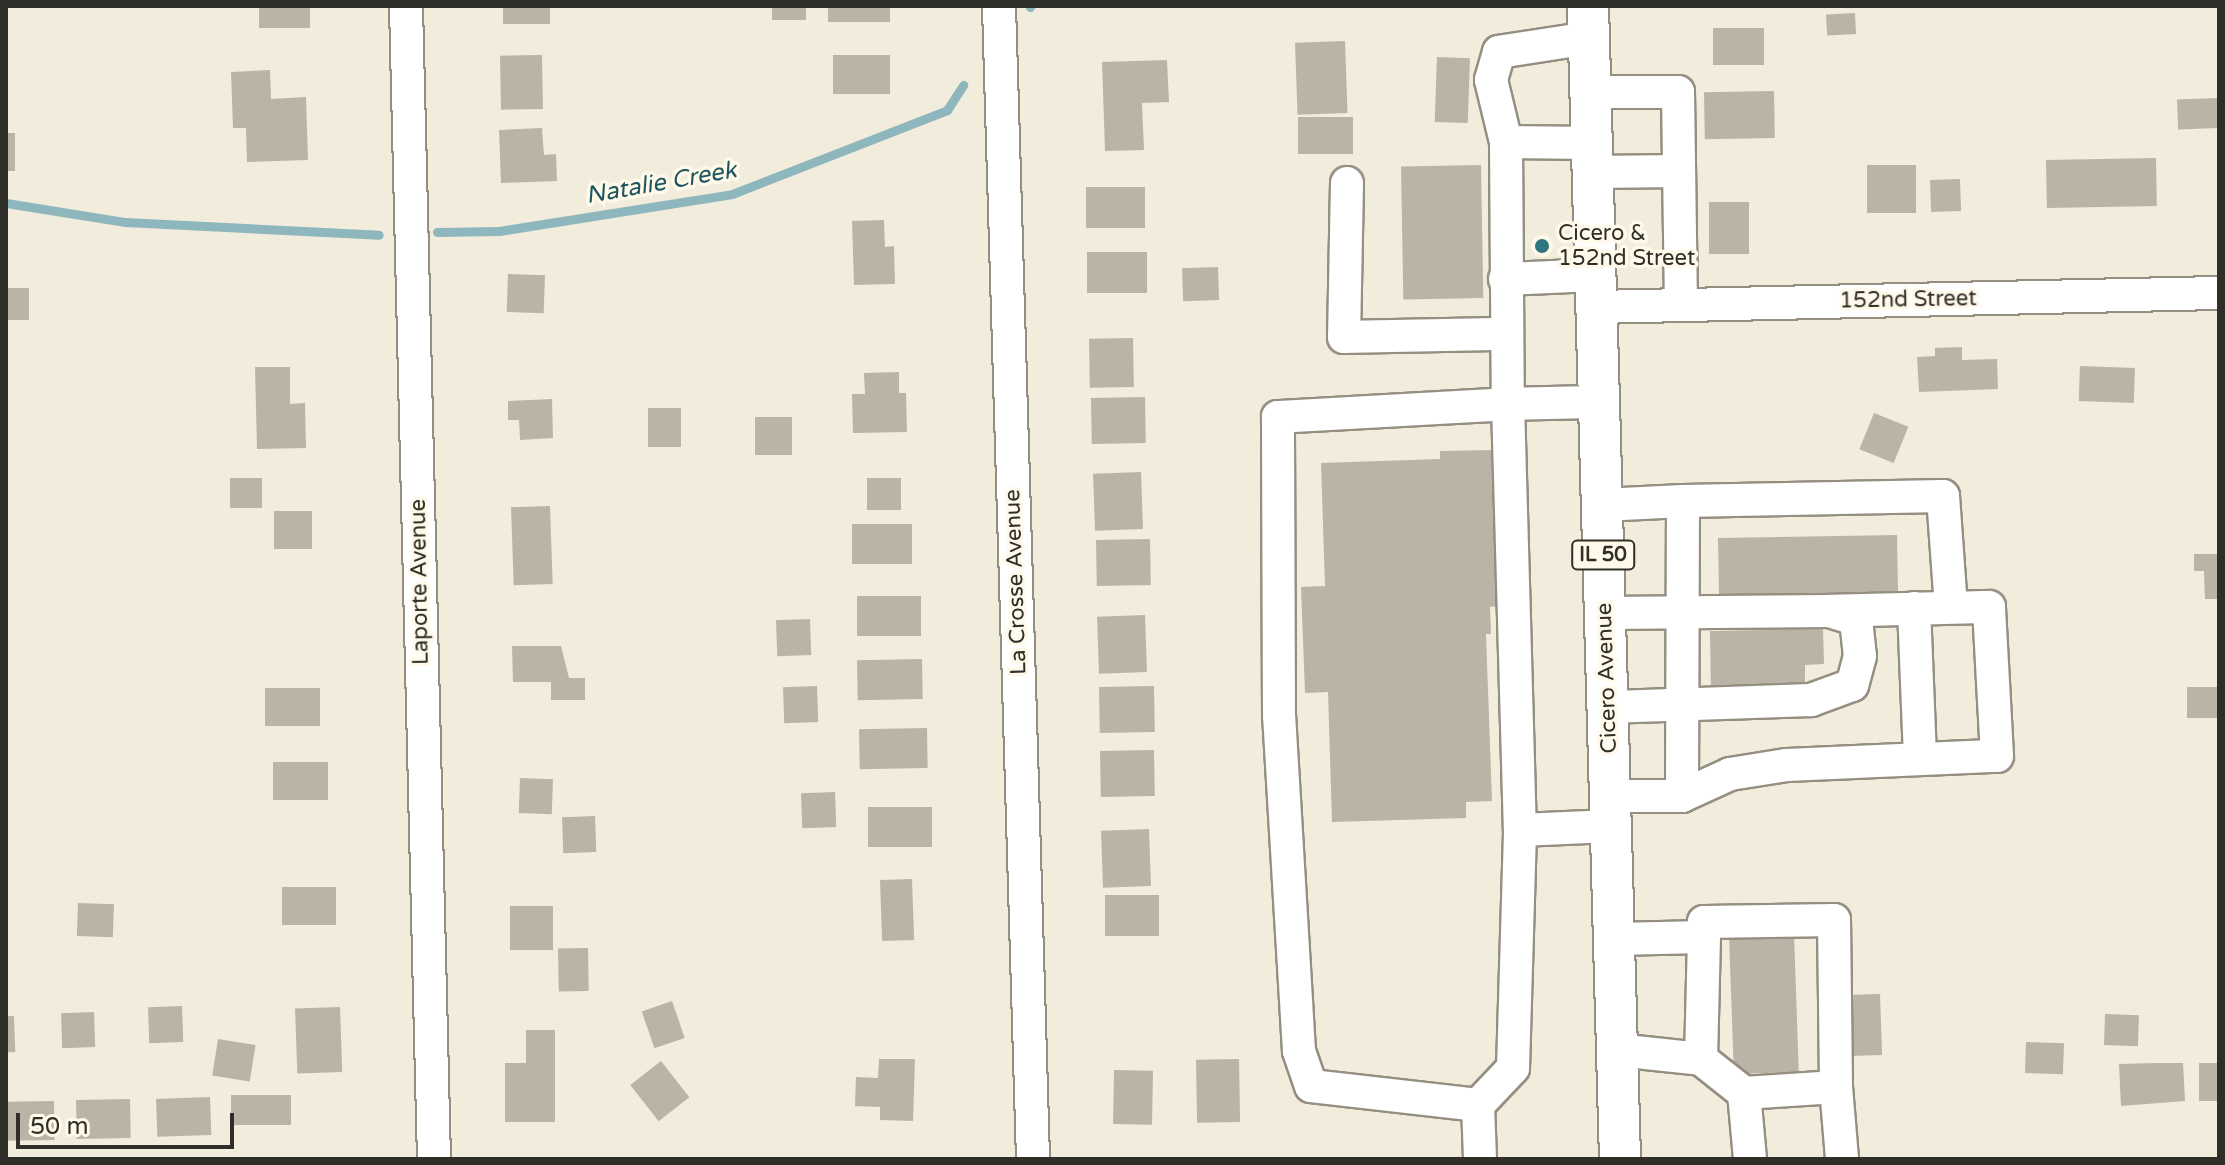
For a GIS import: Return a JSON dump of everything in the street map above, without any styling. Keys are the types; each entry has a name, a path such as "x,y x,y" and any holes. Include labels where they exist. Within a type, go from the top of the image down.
{"main road":[{"name":"Cicero Avenue","path":"1588,22 1620,1159"}],"street":[{"name":"Laporte Avenue","path":"406,6 434,1159"},
{"name":"La Crosse Avenue","path":"999,6 1033,1159"},
{"path":"1480,1159 1478,1105 1513,1068 1518,844 1505,279 1506,142 1491,80 1499,52 1588,22"},
{"path":"1590,92 1678,92 1681,305"},
{"path":"1506,142 1679,171"},
{"path":"1347,183 1344,337 1506,334"},
{"name":"152nd Street","path":"1505,279 1681,305 2219,293"},
{"path":"1478,1105 1311,1086 1299,1051 1279,716 1278,417 1599,402"},
{"path":"1602,505 1943,496 1951,607"},
{"path":"1682,796 1683,501"},
{"path":"1518,844 1610,811 1682,796 1730,774 1787,765 1997,756 1989,607 1829,611 1683,608 1605,613"},
{"path":"1914,608 1920,759"},
{"path":"1607,707 1811,700 1852,685 1860,656 1856,619 1829,611"},
{"path":"1701,1059 1704,922 1834,920 1836,1087 1842,1159"},
{"path":"1614,939 1704,937"},
{"path":"1617,1050 1701,1059 1744,1093 1836,1087"},
{"path":"1744,1093 1750,1159"}],"building":[{"path":"259,6 310,6 310,28 259,28"},
{"path":"503,6 550,6 550,24 503,24"},
{"path":"772,6 806,6 806,20 772,20"},
{"path":"828,6 890,6 890,22 828,22"},
{"path":"1855,13 1856,34 1827,35 1826,15"},
{"path":"1713,28 1764,28 1764,65 1713,65"},
{"path":"1345,41 1348,113 1298,115 1295,43"},
{"path":"542,55 543,109 501,110 500,56"},
{"path":"833,55 890,55 890,94 833,94"},
{"path":"1437,57 1470,58 1468,123 1435,122"},
{"path":"1167,60 1169,102 1142,103 1144,150 1105,151 1102,62"},
{"path":"270,70 271,99 306,97 308,160 247,162 246,128 233,128 231,72"},
{"path":"1774,91 1775,138 1705,139 1704,92"},
{"path":"2217,98 2218,128 2178,129 2177,99"},
{"path":"1298,117 1353,117 1353,154 1298,154"},
{"path":"542,128 544,155 556,154 557,181 501,183 499,130"},
{"path":"6,133 15,133 15,171 6,171"},
{"path":"2156,158 2157,206 2047,208 2046,160"},
{"path":"1481,165 1483,298 1403,299 1401,166"},
{"path":"1867,165 1916,165 1916,213 1867,213"},
{"path":"1960,179 1961,211 1931,212 1930,180"},
{"path":"1086,187 1145,187 1145,228 1086,228"},
{"path":"1709,202 1749,202 1749,254 1709,254"},
{"path":"884,220 885,247 894,246 895,284 854,285 852,221"},
{"path":"1087,252 1147,252 1147,293 1087,293"},
{"path":"1218,267 1219,300 1183,301 1182,268"},
{"path":"508,274 545,275 544,313 507,312"},
{"path":"6,288 29,288 29,320 6,320"},
{"path":"1133,338 1134,387 1090,388 1089,339"},
{"path":"1962,347 1962,360 1997,359 1998,389 1919,392 1917,357 1935,356 1935,348"},
{"path":"2080,366 2135,368 2134,403 2079,401"},
{"path":"255,367 290,367 290,404 305,403 306,448 257,449"},
{"path":"899,372 899,393 906,393 907,432 853,433 852,394 865,394 864,373"},
{"path":"1145,397 1146,443 1092,444 1091,398"},
{"path":"552,399 553,438 520,440 519,420 508,420 508,401"},
{"path":"648,408 681,408 681,447 648,447"},
{"path":"1874,413 1908,427 1894,463 1859,449"},
{"path":"755,417 792,417 792,455 755,455"},
{"path":"1493,450 1498,606 1490,607 1491,634 1486,634 1492,801 1466,802 1466,818 1332,822 1328,692 1305,693 1301,587 1325,586 1321,463 1440,459 1440,451"},
{"path":"1141,472 1143,529 1095,531 1093,474"},
{"path":"230,478 262,478 262,508 230,508"},
{"path":"867,478 901,478 901,510 867,510"},
{"path":"550,506 553,584 514,585 511,507"},
{"path":"274,511 312,511 312,549 274,549"},
{"path":"852,524 912,524 912,564 852,564"},
{"path":"1897,535 1898,599 1719,602 1718,538"},
{"path":"1150,539 1151,585 1097,586 1096,540"},
{"path":"2194,554 2219,554 2219,599 2205,599 2204,571 2194,571"},
{"path":"857,596 921,596 921,636 857,636"},
{"path":"1145,615 1147,672 1099,674 1097,617"},
{"path":"810,619 811,655 777,656 776,620"},
{"path":"1823,629 1824,664 1805,665 1805,694 1711,695 1710,631"},
{"path":"512,646 561,646 569,678 585,678 585,700 551,700 551,682 513,682"},
{"path":"922,659 923,699 858,700 857,660"},
{"path":"817,686 818,722 784,723 783,687"},
{"path":"1154,686 1155,732 1100,733 1099,687"},
{"path":"2187,687 2219,687 2219,718 2187,718"},
{"path":"265,688 320,688 320,726 265,726"},
{"path":"927,728 928,768 860,769 859,729"},
{"path":"1154,750 1155,796 1101,797 1100,751"},
{"path":"273,762 328,762 328,800 273,800"},
{"path":"520,778 553,779 552,814 519,813"},
{"path":"835,792 836,827 802,828 801,793"},
{"path":"868,807 932,807 932,847 868,847"},
{"path":"595,816 596,852 563,853 562,817"},
{"path":"1149,829 1151,886 1103,888 1101,831"},
{"path":"912,879 914,940 882,941 880,880"},
{"path":"282,887 336,887 336,925 282,925"},
{"path":"1105,895 1159,895 1159,936 1105,936"},
{"path":"78,903 114,904 113,937 77,936"},
{"path":"510,906 553,906 553,950 510,950"},
{"path":"1794,934 1799,1072 1734,1074 1729,936"},
{"path":"588,948 589,991 559,992 558,949"},
{"path":"1880,994 1882,1055 1850,1056 1848,995"},
{"path":"672,1001 685,1038 654,1048 642,1011"},
{"path":"182,1006 183,1042 149,1043 148,1007"},
{"path":"340,1007 342,1072 297,1074 295,1009"},
{"path":"94,1012 95,1047 62,1048 61,1013"},
{"path":"2105,1014 2139,1015 2138,1046 2104,1045"},
{"path":"6,1016 14,1016 15,1052 7,1052"},
{"path":"526,1030 555,1030 555,1122 505,1122 505,1063 526,1063"},
{"path":"218,1039 256,1045 250,1081 212,1076"},
{"path":"2026,1042 2064,1043 2063,1074 2025,1073"},
{"path":"879,1059 915,1059 913,1121 880,1120 880,1107 855,1106 856,1077 878,1078"},
{"path":"1239,1059 1240,1122 1197,1123 1196,1060"},
{"path":"661,1061 689,1097 659,1121 630,1085"},
{"path":"2183,1063 2185,1101 2121,1106 2119,1064"},
{"path":"2199,1063 2219,1063 2219,1101 2199,1101"},
{"path":"1114,1070 1153,1071 1152,1125 1113,1124"},
{"path":"231,1095 291,1095 291,1125 231,1125"},
{"path":"210,1097 211,1135 157,1137 156,1099"},
{"path":"130,1099 131,1138 77,1139 76,1100"},
{"path":"54,1101 55,1140 7,1141 6,1102"}],"waterway":[{"name":"Natalie Creek","path":"437,232 499,231 732,194 947,110 963,85"},
{"name":"Natalie Creek","path":"6,203 125,222 379,235"}],"place":[{"name":"Cicero & 152nd Street","path":"1542,246"}]}
